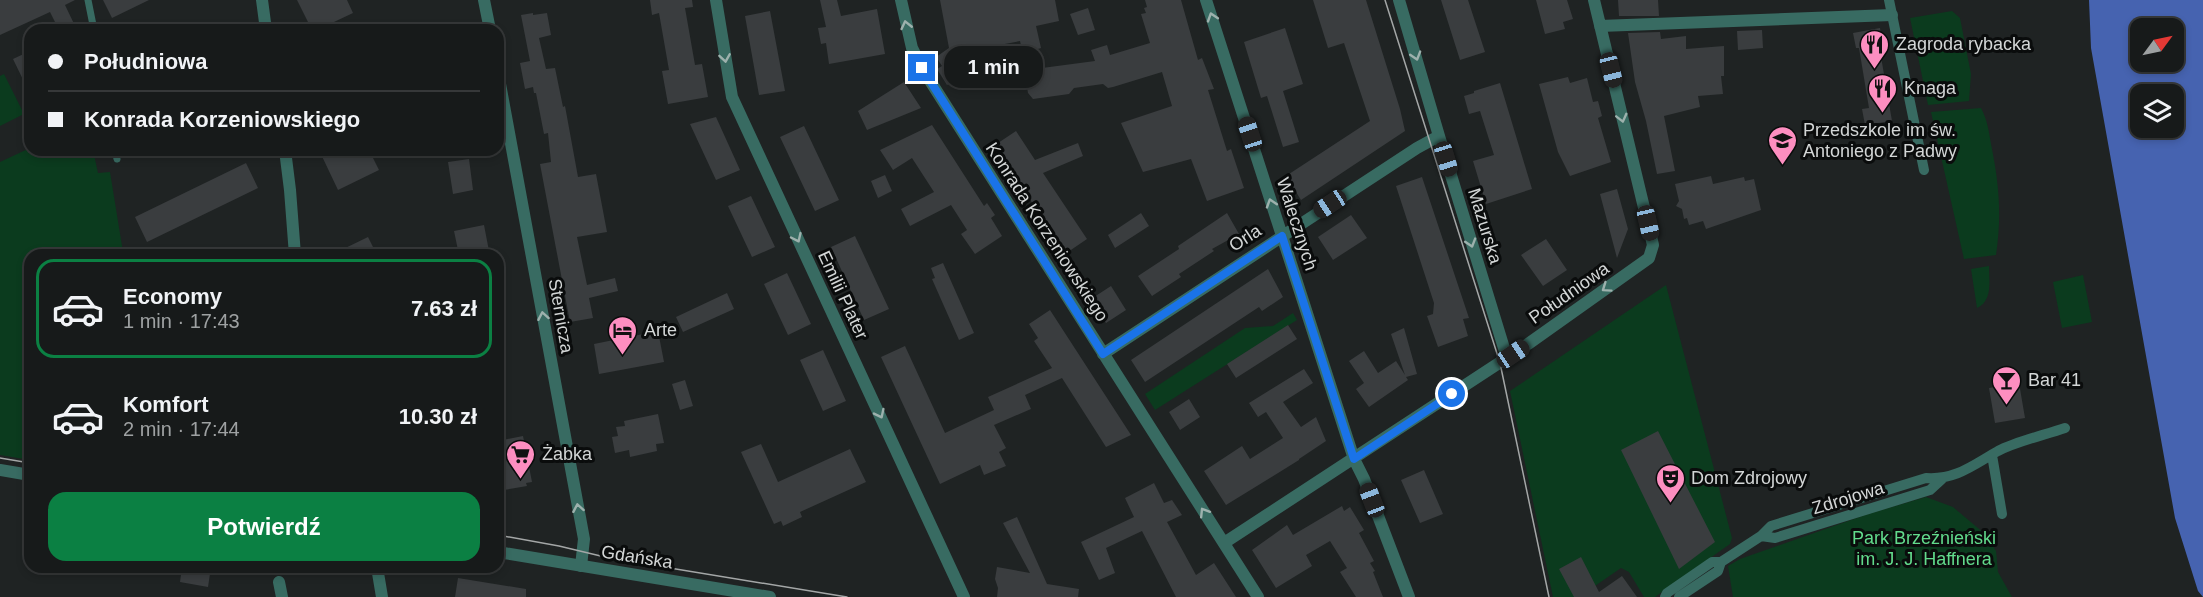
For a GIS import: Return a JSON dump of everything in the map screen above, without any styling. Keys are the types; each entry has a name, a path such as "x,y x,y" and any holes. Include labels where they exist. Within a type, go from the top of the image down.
{"street":[{"path":"261,0 265,24"},
{"path":"484,0 489,24"},
{"name":"Emilii Plater","path":"716,0 732,97 964,597"},
{"name":"Konrada Korzeniowskiego","path":"901,0 912,48 922,68 1258,597"},
{"name":"Walecznych","path":"1206,0 1354,459"},
{"name":"Mazurska","path":"1399,0 1438,136 1507,358"},
{"path":"1594,0 1600,26 1892,15"},
{"path":"1889,0 1924,171"},
{"name":"Południowa","path":"1224,543 1528,344 1649,258 1653,245 1600,26"},
{"name":"Sternicza","path":"504,106 584,539 581,566"},
{"name":"Orla","path":"1103,354 1417,147 1438,136"},
{"path":"286,156 291,190 295,249"},
{"name":"Zdrojowa","path":"1665,597 1667,593 1712,562 1721,562 1761,536 1774,538 1930,490 1942,479 1995,462 1999,450 2065,428"},
{"path":"1354,459 1364,479 1409,597"},
{"path":"1995,462 2002,514"},
{"path":"0,471 24,475"},
{"name":"Gdańska","path":"504,553 770,597"},
{"name":"Zdrojowa","path":"1679,597 1718,571 1721,562"},
{"path":"378,573 382,597"},
{"path":"279,582 282,597"}],"lane":[{"path":"88,0 93,24"}],"green space":[{"path":"1952,11 1960,18 1971,74 1969,101 1928,105 1910,18"},
{"path":"4,74 24,114 0,126 0,76"},
{"path":"1981,108 1988,125 1996,172 1999,199 1998,240 1996,255 1964,259 1931,112"},
{"path":"24,151 24,156 94,156 98,173 110,172 123,249 24,249 24,459 0,455 0,162"},
{"path":"1989,266 1988,296 1986,301 1977,308 1971,269"},
{"path":"2083,275 2092,322 2062,328 2053,282"},
{"path":"1666,285 1732,538 1730,544 1655,597 1644,597 1629,572 1621,568 1579,597 1553,597 1510,391"},
{"path":"1293,313 1297,320 1155,410 1145,394 1245,328 1273,326"},
{"name":"Park Brzeźnieński im. J. J. Haffnera","path":"1926,497 1953,507 1985,534 1996,551 1998,572 2012,597 1733,597 1728,566 1740,559 1868,514"}],"water":[{"path":"2089,0 2203,0 2203,597 2198,591 2175,518 2091,48"}],"building":[{"path":"0,0 75,0 65,5 74,24 56,24 50,12 0,35"},
{"path":"103,0 149,0 112,18"},
{"path":"297,0 347,0 353,13 330,24 309,24"},
{"path":"650,0 692,0 693,7 685,8 695,65 702,64 708,97 668,104 662,71 669,70 659,13 652,15"},
{"path":"820,0 837,0 841,16 877,9 885,54 829,64 826,43 821,44 818,28 826,27"},
{"path":"940,0 1055,0 1059,21 1036,26 1041,48 1023,54 1020,41 968,51 983,73 959,90 953,81 947,85 937,69 942,66 936,57 949,48"},
{"path":"1145,0 1181,0 1198,60 1202,58 1214,89 1208,90 1227,151 1231,149 1244,188 1207,201 1191,159 1143,172 1121,123 1172,106 1162,72 1108,88 1103,84 1074,88 1069,94 1033,99 1028,93 1027,70 1095,61 1091,50 1107,45 1110,55 1150,43 1141,14 1146,13"},
{"path":"1313,0 1366,0 1405,131 1301,200 1286,176 1370,121 1344,43 1328,48"},
{"path":"1441,0 1468,0 1485,52 1460,60"},
{"path":"1536,0 1567,0 1573,19 1563,22 1565,29 1545,34"},
{"path":"1618,0 1658,0 1659,16 1619,16"},
{"path":"1088,8 1095,30 1078,35 1070,14"},
{"path":"770,11 785,91 759,95 745,16"},
{"path":"533,13 533,15 547,13 551,35 539,38 546,69 555,68 563,107 565,106 578,177 596,174 607,232 577,237 587,285 615,278 618,291 589,298 593,318 570,322 540,164 551,162 548,133 544,134 533,87 525,89 520,63 530,61 521,15"},
{"path":"1285,28 1303,84 1283,91 1299,142 1283,147 1267,96 1261,98 1244,42"},
{"path":"1880,28 1882,44 1879,45 1892,121 1865,125 1862,109 1869,108 1859,48 1856,48 1853,33"},
{"path":"1762,30 1763,48 1738,50 1737,31"},
{"path":"1660,32 1661,39 1686,36 1686,49 1724,46 1724,76 1721,76 1723,94 1698,96 1700,107 1664,116 1675,171 1657,174 1635,82 1628,33"},
{"path":"24,54 24,82 13,59"},
{"path":"1568,77 1570,83 1587,78 1593,102 1598,101 1602,116 1598,118 1611,162 1570,176 1558,152 1539,84"},
{"path":"904,82 921,108 867,130 858,111"},
{"path":"1500,83 1532,189 1486,204 1473,161 1494,155 1480,111 1469,114 1464,96"},
{"path":"716,117 740,170 716,180 690,124"},
{"path":"932,125 984,206 987,203 995,215 991,218 1002,236 975,254 961,234 967,230 951,205 910,226 901,209 934,192 912,158 893,170 880,150"},
{"path":"804,126 839,200 815,211 780,137"},
{"path":"1016,131 1035,160 1078,143 1083,156 1043,173 1087,239 1065,254 995,145"},
{"path":"322,156 372,156 379,170 338,190"},
{"path":"469,159 473,190 453,194 448,162"},
{"path":"246,163 258,188 147,242 135,217"},
{"path":"885,175 892,191 878,198 871,181"},
{"path":"1711,176 1713,184 1744,177 1745,181 1754,179 1761,210 1706,229 1703,221 1689,225 1687,218 1684,219 1682,209 1676,206 1679,201 1675,184"},
{"path":"1422,177 1469,318 1463,319 1468,336 1438,347 1427,316 1433,314 1434,303 1396,186"},
{"path":"1617,189 1628,229 1617,258 1600,194"},
{"path":"751,196 775,247 752,257 728,206"},
{"path":"1141,213 1149,226 1115,248 1108,235"},
{"path":"1227,213 1239,234 1212,249 1214,251 1179,274 1181,277 1152,296 1138,276"},
{"path":"1351,215 1367,238 1333,260 1318,237"},
{"path":"484,225 489,249 458,249 454,231"},
{"path":"855,236 889,309 864,320 831,247"},
{"path":"368,237 374,249 343,249"},
{"path":"1546,239 1567,270 1543,286 1521,255"},
{"path":"943,263 974,333 959,340 932,279 935,278 931,268"},
{"path":"1268,269 1283,297 1262,311 1259,307 1145,382 1131,360"},
{"path":"787,273 811,324 788,335 764,284"},
{"path":"1111,286 1126,310 1106,323 1091,299"},
{"path":"727,293 734,309 683,332 676,317"},
{"path":"1050,310 1131,435 1106,447 1062,378 1025,395 1031,409 994,425 1006,448 999,452 1006,466 984,475 980,465 940,484 881,357 905,346 945,433 994,410 988,397 1052,368 1034,341 1038,338 1029,324"},
{"path":"1288,325 1297,339 1236,378 1227,364"},
{"path":"1404,328 1417,374 1406,377 1408,380 1369,407 1356,389 1364,383 1349,361 1364,351 1378,373 1396,361 1405,375 1391,334"},
{"path":"658,331 664,362 599,374 594,344"},
{"path":"823,350 846,401 823,411 800,360"},
{"path":"1304,369 1313,383 1283,402 1301,427 1316,417 1326,441 1226,505 1204,471 1242,446 1250,459 1283,438 1266,412 1258,417 1249,403"},
{"path":"685,380 693,406 680,410 672,384"},
{"path":"2019,383 2025,418 1995,423 1989,388"},
{"path":"1189,399 1200,417 1180,430 1169,412"},
{"path":"658,414 664,443 656,444 657,451 630,457 629,450 615,453 612,437 618,436 616,427 625,426 624,421"},
{"name":"Dom Zdrojowy","path":"1658,431 1715,542 1679,569 1621,450"},
{"path":"523,436 532,482 526,483 527,486 504,490 504,440"},
{"path":"761,444 778,482 850,449 866,482 800,512 802,517 783,526 781,521 774,524 741,452"},
{"path":"1424,470 1443,514 1420,523 1401,480"},
{"path":"1154,483 1164,503 1172,500 1182,515 1167,522 1196,575 1214,563 1236,597 1176,597 1142,531 1106,548 1115,573 1099,580 1081,542 1134,517 1125,498"},
{"path":"1342,506 1344,511 1350,507 1364,530 1359,533 1374,561 1370,563 1375,571 1373,572 1383,597 1356,597 1340,572 1347,568 1330,541 1306,555 1312,566 1276,588 1252,550 1287,525 1293,535"},
{"path":"1017,517 1047,584 1079,589 1078,597 997,597 998,588 995,579 997,567 1030,573 1003,523"},
{"path":"1581,557 1599,592 1622,576 1637,597 1574,597 1559,569"},
{"path":"181,573 210,573 208,587 180,582"},
{"path":"458,578 526,589 526,597 455,597"}],"tram line":[{"path":"1385,0 1500,363 1549,597"},
{"path":"0,458 24,462"},
{"path":"504,536 609,558 847,597"}],"place":[{"name":"Zagroda rybacka","path":"1875,70"},
{"name":"Knaga","path":"1883,114"},
{"name":"Przedszkole im św. Antoniego z Padwy","path":"1782,166"},
{"name":"Arte","path":"623,356"},
{"name":"Bar 41","path":"2007,406"},
{"name":"Żabka","path":"521,480"},
{"name":"Dom Zdrojowy","path":"1670,504"}],"route":[{"path":"922,68 1103,354 1282,236 1354,459 1452,394"}]}
